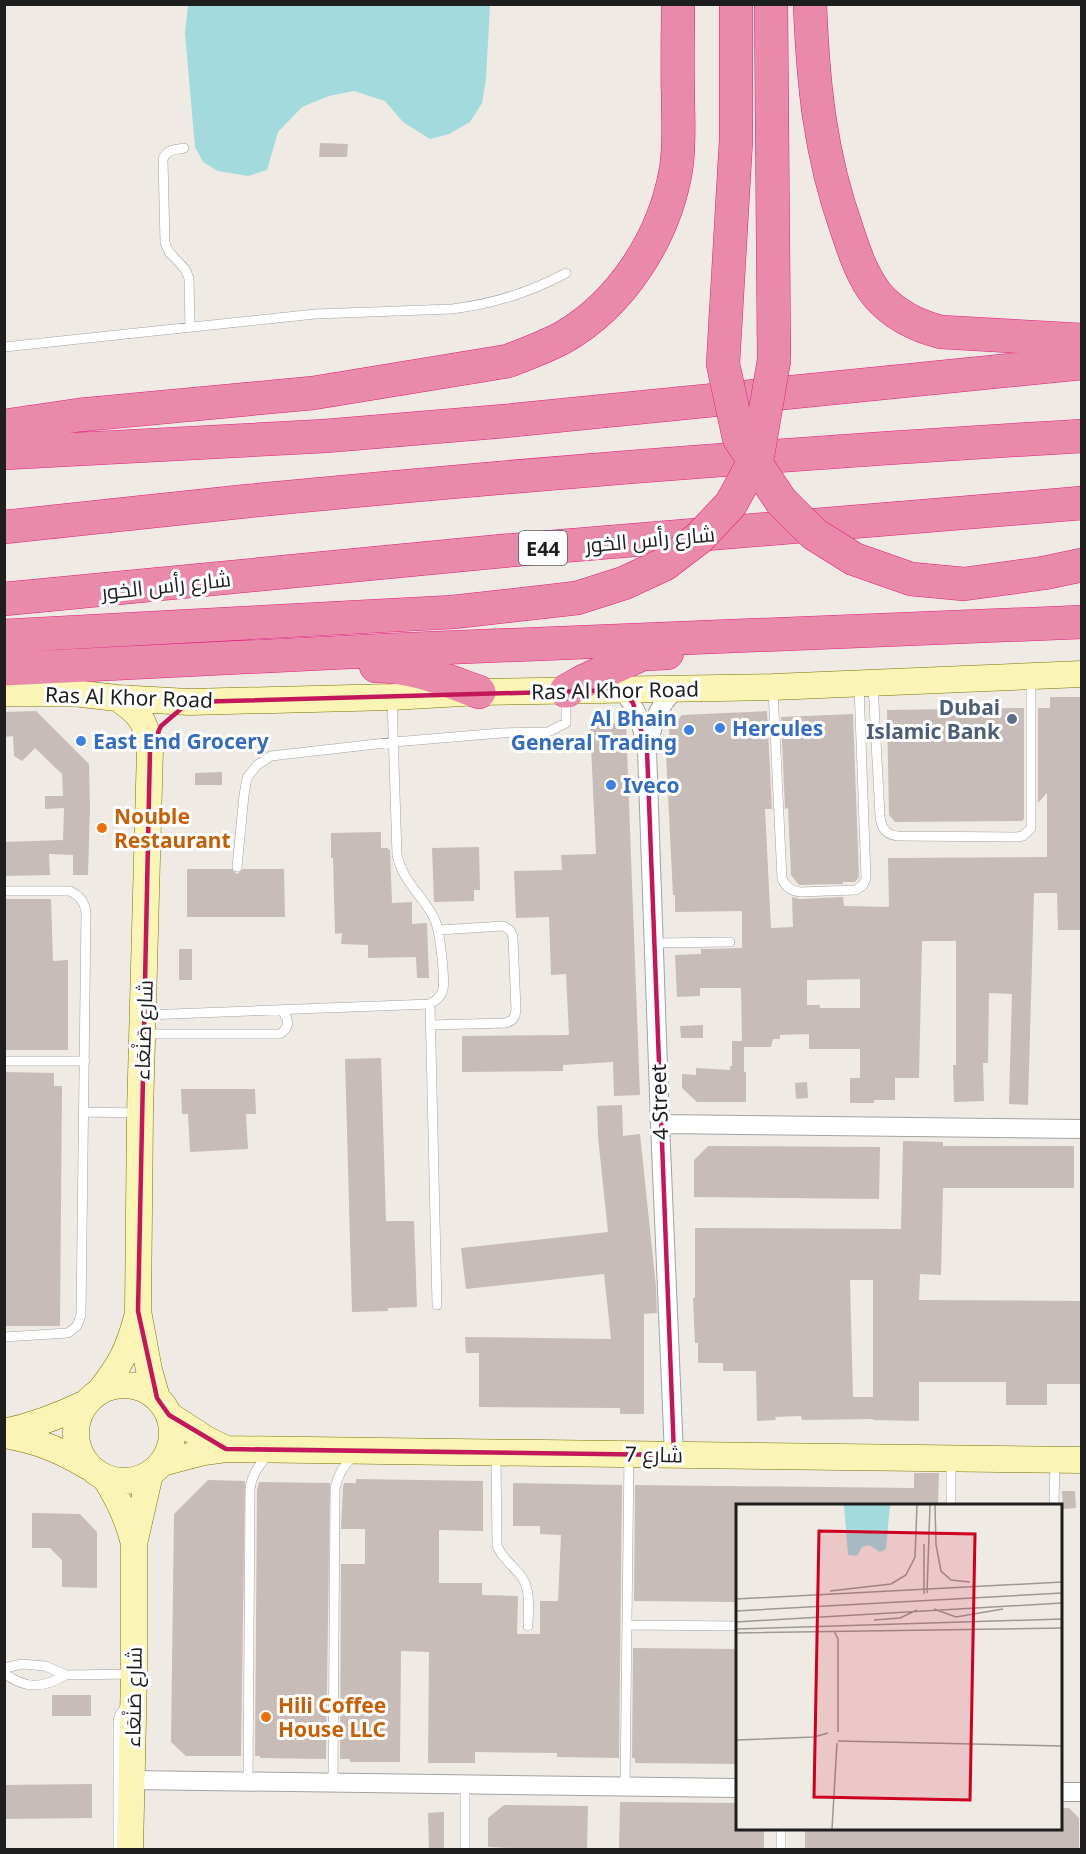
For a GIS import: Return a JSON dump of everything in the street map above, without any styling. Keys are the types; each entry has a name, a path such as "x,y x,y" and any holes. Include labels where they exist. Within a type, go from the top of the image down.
{"highway":[{"path":"4,426 80,415 313,393 507,361 537,351 564,337 611,299 634,270 653,238 667,204 676,169 679,132 678,4"},
{"path":"736,4 736,140 723,364 739,438 781,501 813,534 854,559 911,579 964,584 1044,573 1082,565"},
{"path":"4,636 453,612 576,598 624,583 665,564 699,538 731,504 758,454 774,360 771,4"},
{"path":"810,4 814,87 828,168 858,262 876,292 890,308 902,316 921,326 941,332 1082,340"},
{"path":"4,453 325,436 529,419 1082,363"},
{"path":"4,527 246,501 593,470 869,448 1082,436"},
{"name":"شارع رأس الخور","path":"4,599 502,551 1082,503"},
{"path":"4,669 737,635 1078,623"},
{"path":"566,691 642,654 698,650 737,635"},
{"path":"99,665 241,669 392,666 420,671 479,692"}],"street":[{"name":"Ras Al Khor Road","path":"4,693 73,693 189,702 392,697 479,692 773,687 1082,674"},
{"name":"4 Street","path":"622,690 633,703 641,722 647,750 674,1455"},
{"name":"4 Street","path":"647,750 653,720 662,704 675,690"},
{"name":"شارع صَنْعَاء","path":"117,698 134,710 140,718 150,748 138,1311 142,1341 163,1407"},
{"name":"شارع صَنْعَاء","path":"150,748 168,716 189,702"},
{"path":"660,1124 1082,1129"},
{"name":"شارع صَنْعَاء","path":"92,1398 118,1368 131,1341 138,1311"},
{"path":"129,1385 144,1389 163,1407 172,1427 169,1452 156,1469 135,1480 120,1482 97,1473 60,1450 4,1434 57,1417 113,1386 129,1385"},
{"path":"92,1398 77,1419 75,1436 79,1453 97,1473"},
{"name":"شارع 7","path":"163,1407 196,1434 226,1449"},
{"name":"شارع 7","path":"156,1469 183,1457 226,1449 1082,1460"},
{"name":"شارع صَنْعَاء","path":"134,1544 156,1469"},
{"name":"شارع صَنْعَاء","path":"97,1473 121,1506 134,1544 130,1850"},
{"path":"131,1780 736,1788"},
{"path":"1062,1792 1082,1792"}],"lane":[{"path":"184,148 166,152 163,159 165,238 169,252 185,269 189,278 190,327"},
{"path":"4,347 315,314 472,307 531,291 566,273"},
{"path":"866,684 880,816 887,833 898,836 1017,837 1023,836 1031,828 1031,677"},
{"path":"773,687 782,879 791,890 800,892 856,890 864,885 866,878 866,684"},
{"path":"237,867 244,795 248,778 256,765 271,756 394,742 501,733 548,732 566,723 566,691"},
{"path":"143,1025 281,1010 430,1004 438,999 442,992 437,926 404,876 396,844 392,697"},
{"path":"4,891 70,891 79,895 86,912 80,1321 68,1333 4,1337"},
{"path":"431,1025 511,1022 516,1010 513,938 508,928 503,926 437,926"},
{"path":"654,943 730,942"},
{"path":"430,1004 437,1305"},
{"path":"143,1025 280,1034 286,1030 288,1023 287,1016 281,1010"},
{"path":"4,1060 85,1061"},
{"path":"84,1112 141,1113"},
{"path":"248,1782 250,1489 256,1470 274,1449"},
{"path":"333,1783 335,1490 341,1471 358,1450"},
{"path":"495,1452 497,1546 505,1561 522,1578 526,1586 528,1626"},
{"path":"625,1786 629,1454"},
{"path":"951,1458 951,1504"},
{"path":"1054,1504 1055,1460"},
{"path":"627,1625 736,1626"},
{"path":"4,1668 22,1664 45,1666 66,1675 133,1686 118,1723 118,1850"},
{"path":"4,1673 14,1681 31,1686 50,1684 66,1675"},
{"path":"465,1785 465,1850"},
{"path":"781,1830 781,1850"}],"highlighted area":[{"path":"622,690 633,703 647,750 674,1455 226,1449 169,1415 157,1398 138,1311 150,749 161,726 189,702"}],"water":[{"path":"188,5 490,5 486,79 482,103 470,122 449,134 430,139 403,122 385,101 354,91 329,96 302,107 278,132 267,170 248,176 218,171 203,162 195,147 185,33"}],"building":[{"path":"320,143 348,144 347,157 319,157"},
{"path":"1050,697 1082,697 1082,930 1058,930 1057,893 1034,893 1028,1105 1009,1104 1012,994 989,993 988,1063 983,1063 984,1101 954,1102 956,941 922,941 919,1078 895,1078 895,1100 850,1103 850,1078 860,1078 860,1049 809,1049 809,1034 780,1035 780,1039 773,1039 771,1047 744,1047 746,1102 697,1102 682,1088 682,1074 696,1075 696,1068 730,1070 732,1041 742,1041 741,988 700,988 700,996 677,997 675,955 701,954 701,949 742,948 742,911 675,912 666,753 670,753 669,729 682,715 767,711 772,809 765,809 771,928 793,927 792,897 800,899 843,897 844,906 889,907 888,858 1047,857 1047,793 1038,803 1038,708 1050,708","holes":["860,979 860,1008 820,1008 820,1005 807,1005 807,980"]},
{"path":"1024,708 1024,819 1022,821 895,822 889,815 887,710"},
{"path":"36,711 89,764 88,875 73,875 73,855 49,854 50,875 4,876 4,842 63,840 64,808 45,809 45,796 63,796 62,774 35,748 22,761 14,756 13,736 4,737 4,712"},
{"path":"853,714 859,877 855,882 843,882 843,884 799,885 791,875 788,808 785,809 781,717"},
{"path":"626,723 640,1095 614,1096 613,1062 563,1065 563,1071 462,1072 462,1036 569,1035 566,974 551,975 549,917 516,918 514,871 562,870 561,855 596,854 590,725"},
{"path":"222,772 222,785 195,785 195,773"},
{"path":"381,832 381,848 390,849 392,903 412,902 412,924 427,923 429,978 417,978 416,957 368,958 368,945 341,944 342,933 335,934 331,833"},
{"path":"479,847 480,890 474,890 474,901 434,902 432,848"},
{"path":"187,869 231,869 237,874 243,869 284,869 285,917 187,917"},
{"path":"4,899 51,899 53,961 68,960 68,1050 4,1050"},
{"path":"179,949 192,949 192,980 179,980"},
{"path":"703,1025 703,1038 681,1038 680,1026"},
{"path":"381,1058 386,1221 414,1221 417,1307 352,1312 345,1059"},
{"path":"4,1072 54,1073 54,1086 62,1086 60,1326 4,1326"},
{"path":"807,1082 808,1098 796,1099 795,1083"},
{"path":"181,1089 255,1089 256,1114 246,1114 248,1149 190,1152 188,1114 182,1114"},
{"path":"622,1105 623,1136 640,1134 656,1287 657,1313 644,1314 644,1414 620,1414 620,1408 479,1407 479,1353 466,1353 465,1337 611,1339 604,1274 466,1289 461,1248 608,1232 597,1106"},
{"path":"903,1141 943,1142 943,1146 1074,1146 1074,1188 943,1188 941,1275 920,1274 919,1300 1082,1301 1082,1384 1047,1384 1047,1405 1006,1405 1006,1382 919,1382 919,1421 802,1420 801,1416 775,1417 776,1420 757,1421 756,1371 723,1371 723,1363 698,1363 693,1298 695,1298 695,1228 901,1229","holes":["850,1280 873,1280 873,1397 853,1397"]},
{"path":"708,1146 880,1147 879,1199 694,1197 694,1160"},
{"path":"914,1473 939,1473 938,1504 736,1504 736,1602 634,1601 635,1485 914,1488"},
{"path":"356,1479 483,1481 483,1531 439,1530 439,1583 482,1583 482,1595 518,1596 517,1634 540,1634 540,1601 558,1601 561,1535 540,1534 540,1526 513,1526 513,1483 622,1485 619,1758 557,1757 557,1753 475,1752 475,1763 428,1763 429,1652 401,1651 400,1762 350,1762 350,1759 340,1759 341,1564 365,1564 365,1529 341,1529 343,1486 344,1483 356,1483"},
{"path":"208,1480 245,1481 241,1756 186,1756 171,1742 174,1514"},
{"path":"259,1482 330,1483 326,1759 255,1756 257,1490"},
{"path":"1062,1491 1075,1491 1076,1508 1063,1509"},
{"path":"32,1513 80,1514 97,1532 97,1588 62,1587 62,1560 50,1548 32,1548"},
{"path":"633,1648 736,1649 736,1764 635,1763 635,1758 632,1758"},
{"path":"52,1695 91,1695 91,1716 52,1716"},
{"path":"92,1784 92,1818 4,1819 4,1785"},
{"path":"620,1802 736,1803 736,1830 764,1830 764,1850 619,1850"},
{"path":"504,1805 588,1806 587,1850 511,1850 511,1848 488,1847 488,1818"},
{"path":"1062,1808 1069,1808 1079,1818 1079,1850 805,1850 805,1830 1062,1830"},
{"path":"444,1812 444,1850 429,1850 428,1813"}],"place":[{"name":"Dubai Islamic Bank","path":"1012,719"},
{"name":"Hercules","path":"720,728"},
{"name":"Al Bhain General Trading","path":"689,730"},
{"name":"East End Grocery","path":"81,741"},
{"name":"Iveco","path":"611,785"},
{"name":"Nouble Restaurant","path":"102,828"},
{"name":"Hili Coffee House LLC","path":"266,1717"}]}
